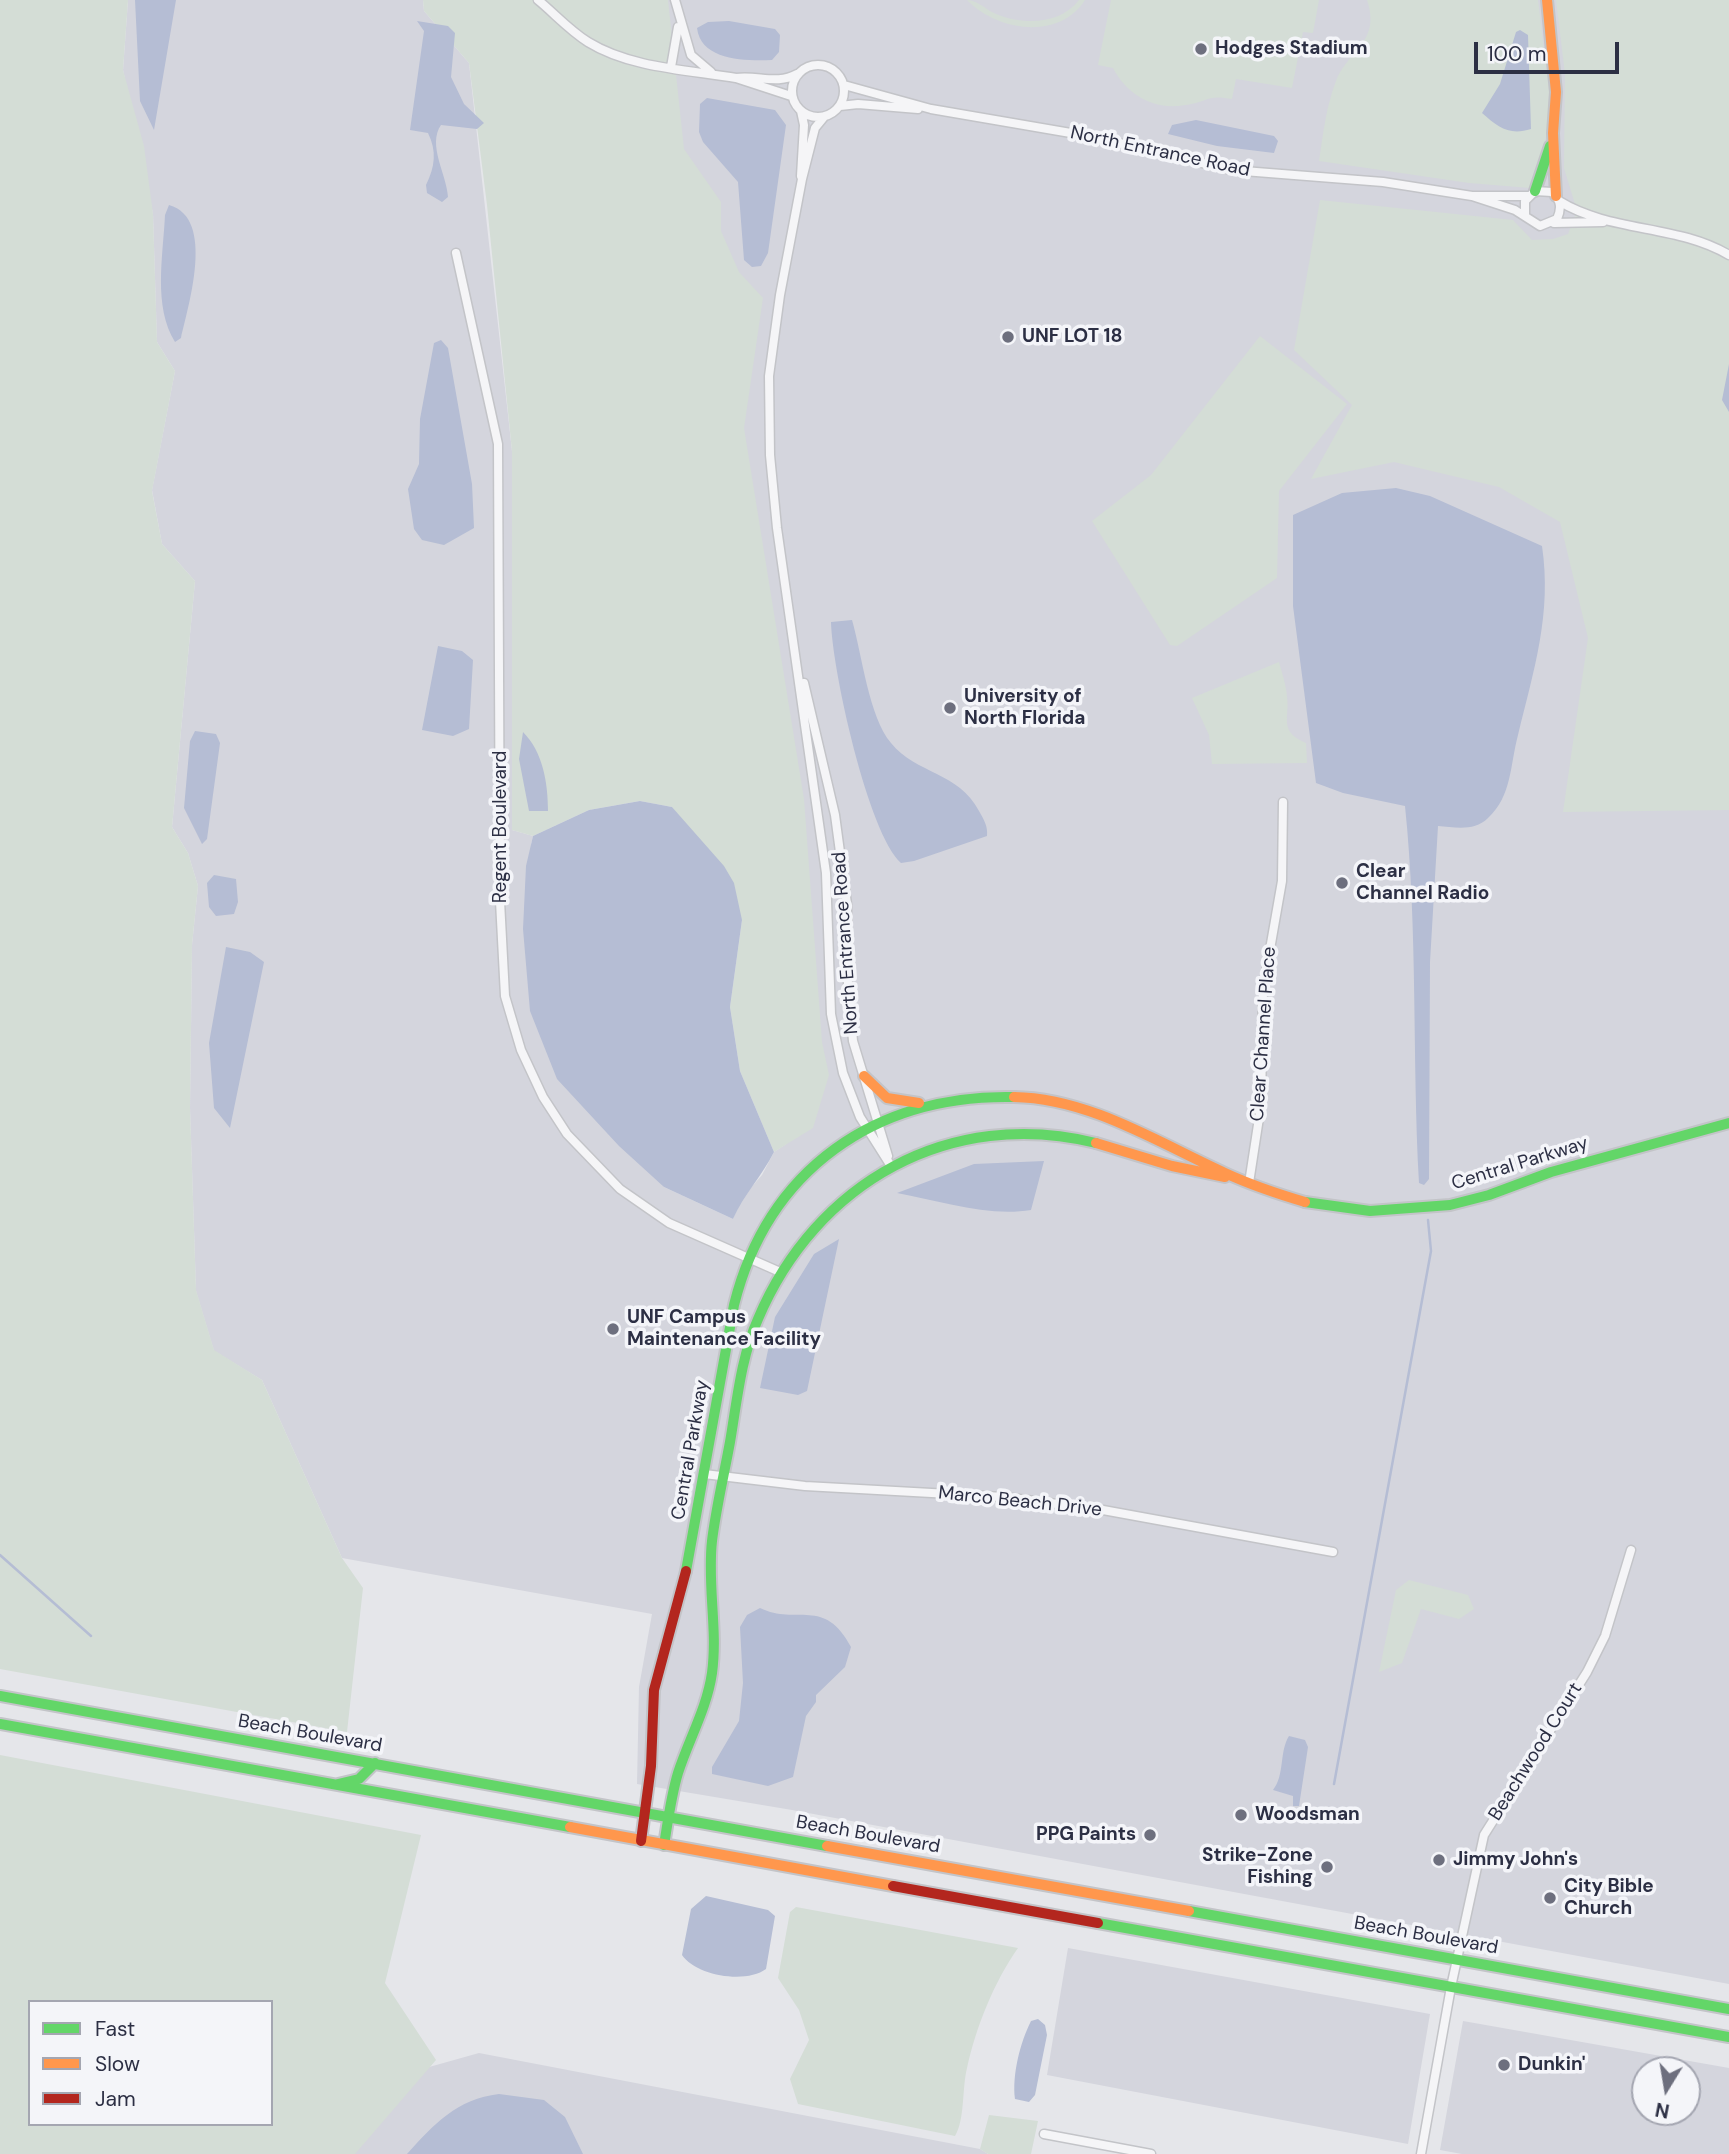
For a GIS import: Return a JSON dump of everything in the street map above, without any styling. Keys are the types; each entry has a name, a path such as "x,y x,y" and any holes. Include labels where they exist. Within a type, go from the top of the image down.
{"main road":[{"path":"1547,0 1556,92 1553,133 1558,199"},
{"path":"1532,194 1553,133"},
{"path":"864,1076 887,1098 925,1103"},
{"name":"Central Parkway","path":"641,1841 654,1691 693,1542 734,1306 749,1258 779,1202 802,1175 842,1142 865,1127 925,1103 989,1094 1027,1097 1073,1107 1244,1181 1318,1207 1404,1210 1478,1199 1529,1178 1618,1152 1659,1145 1729,1122"},
{"name":"Central Parkway","path":"664,1845 678,1774 705,1702 712,1671 711,1556 748,1346 766,1297 780,1272 822,1217 850,1193 891,1166 953,1142 985,1136 1036,1133 1098,1142 1186,1172 1244,1181"},
{"name":"Beach Boulevard","path":"0,1696 1729,2009"},
{"path":"0,1724 1729,2038"},
{"path":"334,1786 359,1779 375,1763"},
{"path":"375,1763 378,1785 386,1795"}],"street":[{"path":"538,0 567,28 599,48 628,58 736,78 751,76 778,81 797,74 808,66 822,65 835,71 844,85 931,109"},
{"path":"674,0 691,55 715,74"},
{"path":"671,66 679,21"},
{"path":"797,74 792,96 801,111 804,125 802,178"},
{"path":"736,78 746,84 792,96"},
{"path":"840,106 844,85"},
{"path":"802,178 815,128 824,117 840,106 858,104 931,109"},
{"name":"North Entrance Road","path":"931,109 1094,137 1231,170 1383,183 1472,196"},
{"path":"801,111 809,116 824,117"},
{"name":"North Entrance Road","path":"802,178 780,295 768,401 771,481 827,877 831,1014 843,1073 865,1127 891,1166"},
{"path":"1472,196 1532,194 1546,190 1603,222"},
{"path":"1525,215 1524,207 1532,194"},
{"path":"1472,196 1525,215 1540,226 1552,223 1603,222 1678,236 1729,256"},
{"path":"1552,223 1560,212 1558,199"},
{"name":"Regent Boulevard","path":"456,253 462,266 498,444 500,901 508,1007 521,1050 542,1097 567,1134 620,1189 669,1223 780,1272"},
{"name":"North Entrance Road","path":"797,659 816,726 841,857 847,904 849,1016 853,1041 891,1166"},
{"name":"Clear Channel Place","path":"1244,1181 1261,1104 1263,989 1282,881 1283,802"},
{"path":"827,877 831,866 841,857"},
{"name":"Marco Beach Drive","path":"704,1474 805,1486 1004,1497 1102,1510 1333,1552"},
{"name":"Beachwood Court","path":"1421,2154 1451,1987 1484,1835 1587,1672 1605,1636 1631,1550"},
{"path":"1044,2134 1098,2150 1151,2154"}],"shaded area":[{"path":"0,0 128,0 123,70 144,146 153,214 157,342 175,371 152,491 162,544 195,581 172,827 188,853 198,886 192,945 190,1108 196,1290 214,1350 262,1380 342,1558 363,1588 347,1732 0,1669"},
{"path":"128,0 423,0 424,11 469,63 512,451 512,830 533,836 531,844 664,1187 733,1219 742,1198 762,1175 774,1152 786,1144 570,0 1729,0 1729,1984 792,1810 637,1784 639,1687 652,1614 342,1558 262,1380 214,1351 196,1291 190,1108 192,945 198,886 188,853 172,827 195,581 162,544 152,490 175,371 157,342 153,214 123,70"},
{"path":"423,0 668,0 684,149 721,202 721,231 739,272 763,298 744,428 804,799 822,1042 829,1075 813,1128 774,1152 740,1071 730,1007 742,920 672,807 640,801 589,810 533,836 512,830 512,451 487,205 469,63 424,11"},
{"path":"967,0 1007,18 1029,21 1052,18 1071,8 1079,0 1085,0 1074,13 1060,22 1028,27 994,19"},
{"name":"Hodges Stadium","path":"1111,0 1319,0 1313,33 1303,32 1292,88 1236,79 1232,99 1212,98 1193,104 1163,106 1134,93 1113,68 1098,65"},
{"path":"1367,0 1538,0 1549,90 1548,131 1530,188 1469,183 1319,161 1327,111 1336,81 1367,36 1370,26"},
{"path":"1556,0 1729,0 1729,810 1563,812 1588,638 1560,522 1499,487 1394,462 1311,479 1352,405 1294,350 1320,200 1513,220 1532,240 1553,239 1568,234 1577,211 1564,168 1565,74"},
{"path":"1260,336 1347,404 1279,491 1277,578 1177,646 1170,645 1092,521 1151,475"},
{"path":"1279,662 1288,704 1288,729 1306,743 1307,763 1212,764 1209,735 1192,698"},
{"path":"1409,1580 1468,1595 1474,1609 1459,1619 1421,1609 1402,1663 1379,1672 1396,1590"},
{"path":"0,1755 421,1835 385,1983 436,2060 355,2154 0,2154"},
{"path":"796,1907 1018,1948 994,1990 975,2037 955,2136 798,2104 790,2079 809,2040 799,2010 778,1978 790,1912"},
{"path":"1068,1948 1430,2014 1408,2144 1047,2075"},
{"path":"1463,2021 1661,2056 1631,2056 1631,2126 1701,2126 1701,2063 1729,2068 1729,2154 1462,2154 1440,2150"},
{"path":"479,2053 980,2149 988,2154 311,2154 358,2087"},
{"path":"989,2115 1038,2121 1031,2154 988,2154 980,2149"}],"water":[{"path":"135,0 176,0 154,130 140,101"},
{"path":"417,21 448,26 455,33 451,77 464,104 484,123 477,129 441,125 436,142 448,197 442,202 427,193 426,185 434,159 428,133 410,130 424,31"},
{"path":"729,21 775,29 780,35 779,52 772,60 738,59 716,53 700,39 697,28 708,22"},
{"path":"1520,30 1528,35 1531,129 1510,131 1482,113 1500,84 1516,32"},
{"path":"707,98 775,110 786,125 768,253 761,266 752,267 744,260 738,182 703,142 699,132 700,104"},
{"path":"1196,120 1274,136 1278,141 1274,153 1217,146 1168,134 1172,125"},
{"path":"169,205 183,213 192,227 195,244 189,306 181,338 175,342 164,313 161,281 165,215"},
{"path":"441,340 448,348 472,484 474,528 444,545 422,540 414,529 408,489 419,464 420,419 434,343"},
{"path":"1729,364 1729,412 1722,400"},
{"path":"1396,488 1430,496 1542,546 1545,595 1540,641 1509,780 1502,800 1488,818 1477,825 1464,828 1438,826 1430,962 1429,1179 1424,1185 1419,1183 1412,900 1405,806 1343,793 1316,783 1293,606 1293,515 1342,493"},
{"path":"852,620 867,685 883,732 901,753 960,788 971,798 984,820 987,836 901,863 889,846 876,819 854,749 833,645 831,622"},
{"path":"438,646 462,651 473,660 469,729 453,736 422,730"},
{"path":"195,731 216,734 220,743 207,839 202,844 184,808 190,741"},
{"path":"523,732 540,758 547,790 548,811 529,811 519,759"},
{"path":"640,801 672,807 724,866 734,883 742,920 730,1007 740,1071 774,1152 733,1219 664,1187 619,1146 557,1079 530,1011 523,929 526,866 533,836 589,810"},
{"path":"214,875 236,879 238,902 234,914 216,916 209,907 207,883"},
{"path":"226,947 250,952 264,962 230,1128 214,1108 209,1043"},
{"path":"1044,1161 1031,1210 981,1210 897,1193 974,1164"},
{"path":"839,1239 807,1391 798,1395 760,1388 775,1317 814,1254"},
{"path":"760,1608 786,1615 820,1617 841,1631 851,1647 845,1667 816,1695 816,1702 806,1716 793,1777 768,1786 712,1774 712,1767 739,1721 743,1683 740,1627 747,1615"},
{"path":"1289,1736 1305,1740 1308,1747 1299,1806 1293,1806 1293,1796 1273,1790 1277,1784"},
{"path":"706,1896 768,1910 775,1916 766,1969 746,1976 722,1976 698,1968 682,1955 691,1909"},
{"path":"1038,2019 1045,2025 1047,2035 1035,2095 1029,2102 1015,2099 1015,2080 1020,2049 1027,2030 1031,2021"},
{"path":"499,2094 544,2100 565,2117 583,2154 407,2154 437,2123 459,2107"}],"waterway":[{"path":"1334,1784 1431,1251 1428,1220"},
{"path":"0,1555 91,1636"}],"traffic: fast":[{"path":"1535,191 1550,146"},
{"path":"686,1571 734,1305 750,1257 773,1215 801,1179 835,1149 874,1126 917,1109 964,1099 1014,1097"},
{"path":"1305,1202 1370,1211 1450,1205 1489,1195 1551,1172 1729,1123"},
{"path":"664,1845 682,1760 706,1699 712,1673 712,1541 740,1379 752,1334 783,1271 815,1229 852,1194 894,1166 940,1147 990,1136 1042,1135 1096,1143"},
{"path":"0,1696 827,1846"},
{"path":"0,1724 570,1827"},
{"path":"338,1784 359,1779 375,1763"},
{"path":"1189,1911 1729,2009"},
{"path":"1098,1923 1729,2037"}],"traffic: slow":[{"path":"1547,0 1556,92 1553,133 1556,196"},
{"path":"864,1076 887,1098 919,1103"},
{"path":"1014,1097 1042,1099 1096,1114 1235,1177 1305,1202"},
{"path":"1096,1143 1172,1166 1225,1177"},
{"path":"570,1827 893,1886"},
{"path":"827,1846 1189,1911"}],"traffic: jam":[{"path":"641,1841 651,1766 654,1690 686,1571"},
{"path":"893,1886 1098,1923"}],"place":[{"name":"Hodges Stadium","path":"1201,49"},
{"name":"UNF LOT 18","path":"1008,337"},
{"name":"University of North Florida","path":"950,708"},
{"name":"Clear Channel Radio","path":"1342,883"},
{"name":"UNF Campus Maintenance Facility","path":"613,1329"},
{"name":"Woodsman","path":"1241,1815"},
{"name":"PPG Paints","path":"1150,1835"},
{"name":"Jimmy John's","path":"1439,1860"},
{"name":"Strike-Zone Fishing","path":"1327,1867"},
{"name":"City Bible Church","path":"1550,1898"},
{"name":"Dunkin'","path":"1504,2065"}]}
